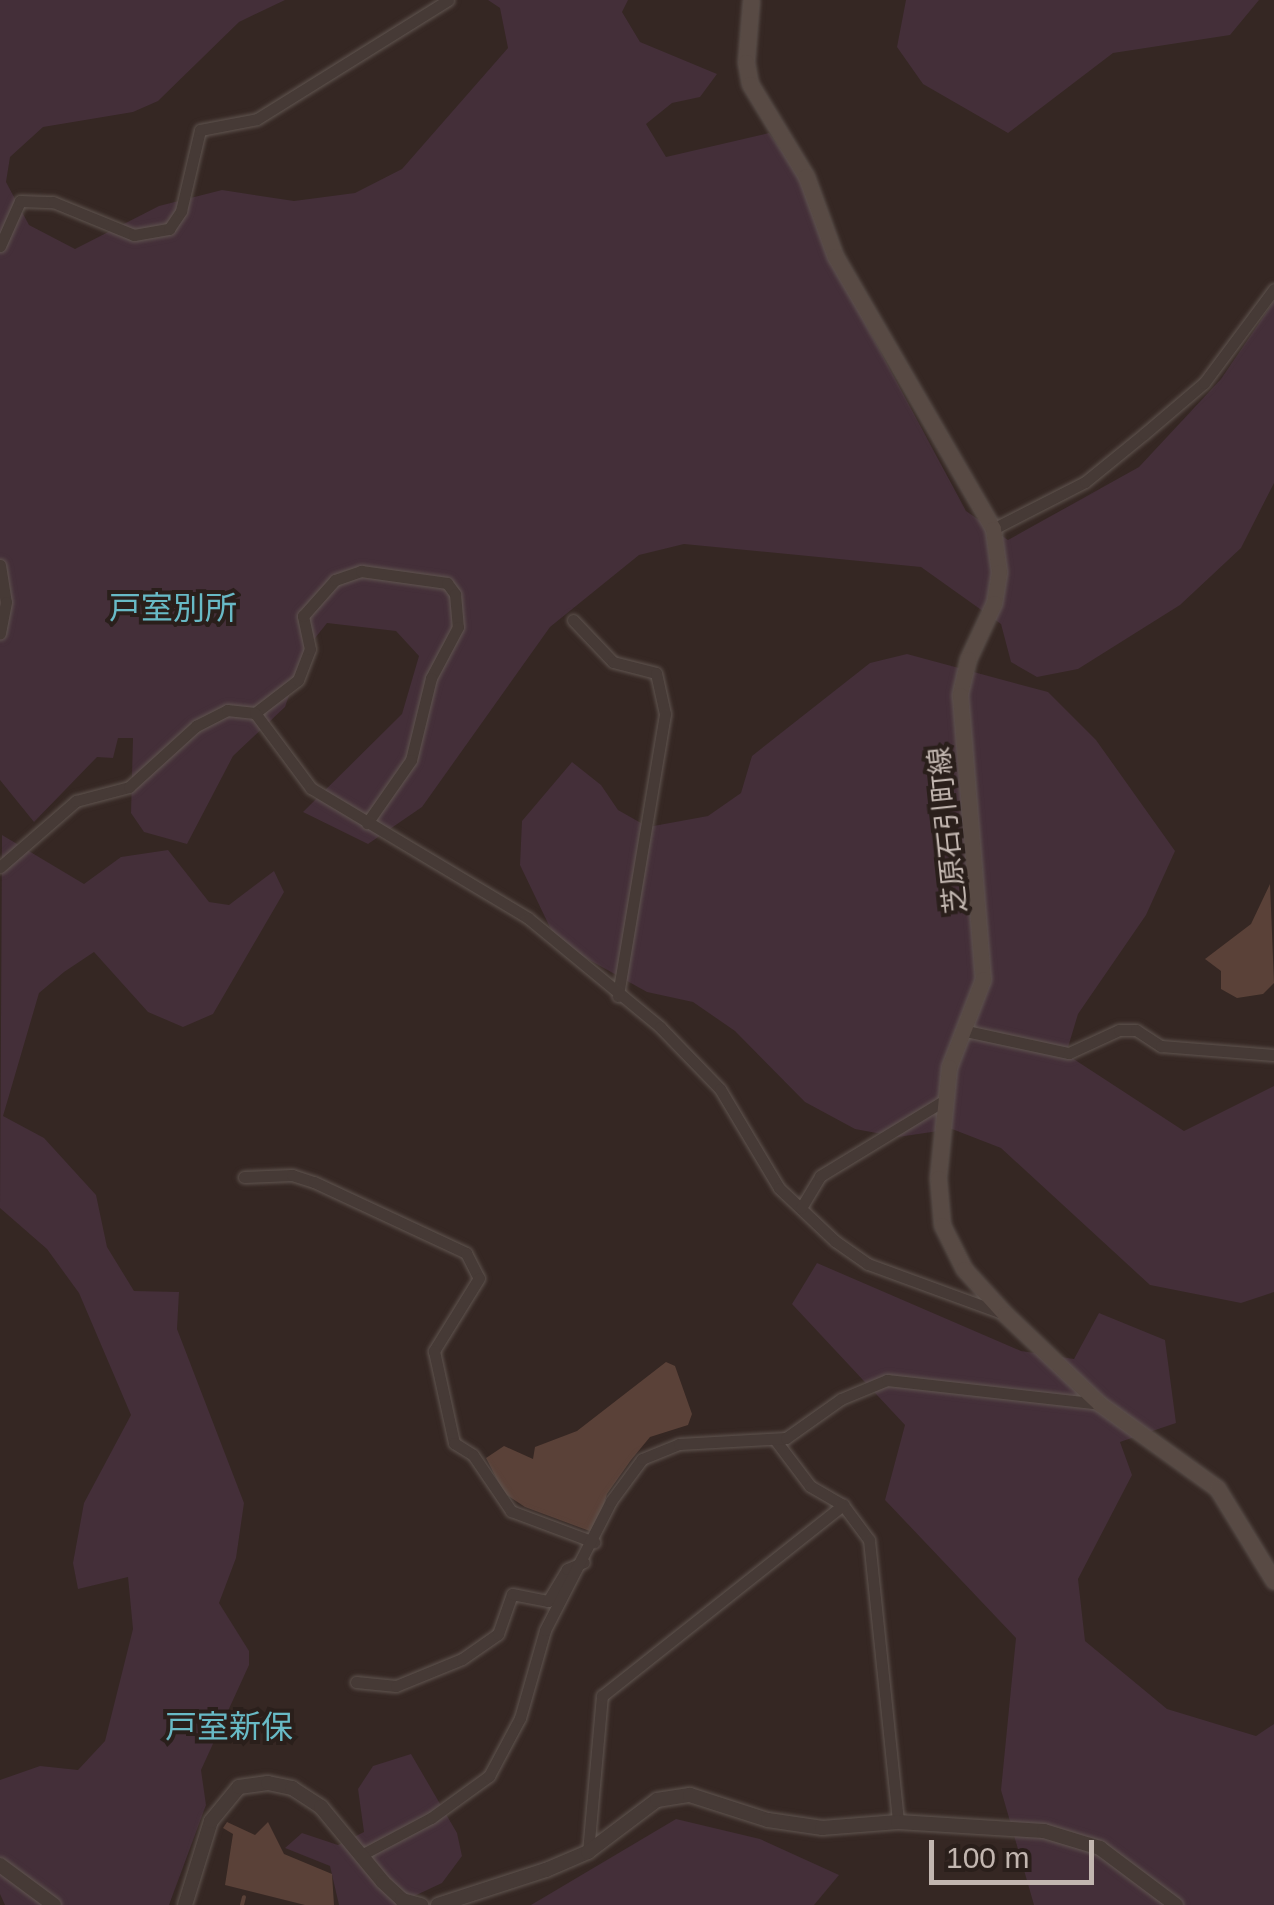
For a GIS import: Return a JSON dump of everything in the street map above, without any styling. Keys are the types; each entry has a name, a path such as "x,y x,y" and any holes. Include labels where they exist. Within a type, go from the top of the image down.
{"main road":[{"name":"芝原石引町線","path":"751,0 746,62 750,84 806,176 835,256 993,530 999,572 994,603 968,659 960,696 984,945 983,979 949,1067 938,1178 942,1226 964,1269 1005,1314 1100,1404 1217,1488 1274,1581"}],"street":[{"path":"0,246 20,201 53,202 134,234 170,229 181,211 200,130 258,119 448,0"},
{"path":"993,530 1085,482 1144,434 1204,382 1274,289"},
{"path":"0,565 6,589 0,633"},
{"path":"0,867 76,802 130,787 196,726 227,710 255,713 298,680 310,649 304,616 334,580 361,571 446,583 455,594 458,626 431,678 411,760 368,823"},
{"path":"573,620 613,662 656,673 665,714 618,996"},
{"path":"255,713 311,788 528,918 618,996 660,1026 720,1089 766,1172 800,1208 868,1264 1005,1314"},
{"path":"966,1030 1068,1052 1119,1030 1136,1030 1160,1046 1274,1054"},
{"path":"800,1208 820,1176 945,1100"},
{"path":"244,1177 292,1175 314,1182 466,1253 479,1278 434,1351 454,1443 473,1455 512,1511 594,1542"},
{"path":"363,1854 431,1818 489,1776 520,1718 545,1630 631,1470 658,1450 776,1441 866,1385 887,1380 1100,1404"},
{"path":"776,1441 810,1486 843,1504 869,1540 898,1822"},
{"path":"588,1852 602,1696 843,1504"},
{"path":"356,1682 396,1686 462,1659 498,1634 512,1594 548,1601 567,1569 584,1562"},
{"path":"185,1905 211,1821 239,1788 268,1783 292,1788 321,1807 402,1900 421,1905"},
{"path":"438,1905 517,1883 588,1852 658,1800 690,1795 804,1825 898,1822 991,1825 1076,1840 1135,1868 1176,1905"},
{"path":"0,1865 54,1905"}],"shaded area":[{"path":"0,0 285,0 239,22 158,101 133,112 43,127 10,157 6,182 29,225 75,249 159,206 222,190 294,201 355,193 402,169 508,48 500,8 488,0 628,0 622,12 640,42 717,74 700,97 672,103 646,124 666,157 769,133 822,207 864,321 966,511 1008,540 1139,467 1221,379 1274,301 1274,483 1241,548 1180,605 1078,669 1037,677 1011,662 1001,624 921,567 684,544 639,555 550,627 422,807 368,844 303,812 402,714 419,656 396,631 327,623 304,652 285,707 233,756 187,844 144,832 131,813 133,738 118,738 113,758 97,757 34,822 0,780"},
{"path":"906,0 1259,0 1230,35 1113,53 1008,133 923,84 897,47"},
{"path":"907,654 1048,692 1096,740 1175,851 1146,915 1078,1014 1066,1054 1184,1131 1274,1086 1274,1292 1241,1303 1150,1285 1001,1148 952,1129 898,1137 855,1129 805,1102 735,1031 693,1002 647,992 557,942 520,865 522,821 572,762 601,785 618,810 648,827 708,816 741,793 752,756 870,663"},
{"path":"2,835 84,884 121,857 168,850 209,902 229,905 274,871 284,892 213,1014 183,1027 148,1012 94,952 64,972 39,993 3,1116 44,1138 96,1195 107,1247 134,1291 179,1292 177,1329 244,1503 236,1558 219,1603 249,1651 249,1665 201,1770 206,1805 169,1905 5,1905 0,1894 0,1780 40,1766 78,1770 105,1741 133,1629 128,1577 78,1589 73,1563 84,1503 131,1415 79,1293 47,1249 0,1208"},
{"path":"1270,884 1274,983 1263,994 1237,998 1221,989 1221,971 1205,959 1251,924"},
{"path":"817,1263 1021,1351 1074,1359 1099,1313 1165,1340 1176,1423 1120,1442 1132,1475 1078,1579 1085,1641 1167,1709 1256,1736 1274,1724 1274,1905 1034,1905 1001,1790 1016,1638 885,1500 905,1425 792,1304"},
{"path":"666,1362 675,1366 692,1414 688,1425 650,1437 607,1494 595,1533 525,1507 504,1493 486,1458 504,1446 533,1459 535,1447 577,1431"},
{"path":"411,1754 457,1833 462,1856 442,1883 395,1905 339,1905 330,1866 285,1848 302,1833 338,1845 364,1832 358,1789 373,1766"},
{"path":"676,1819 760,1839 839,1875 814,1905 531,1905"},
{"path":"227,1822 255,1835 268,1822 284,1854 332,1874 334,1905 305,1905 225,1885 233,1834 223,1828"}],"waterway":[{"path":"242,1905 244,1897"}],"district":[{"name":"戸室別所","path":"173,608"},
{"name":"戸室新保","path":"229,1727"}]}
